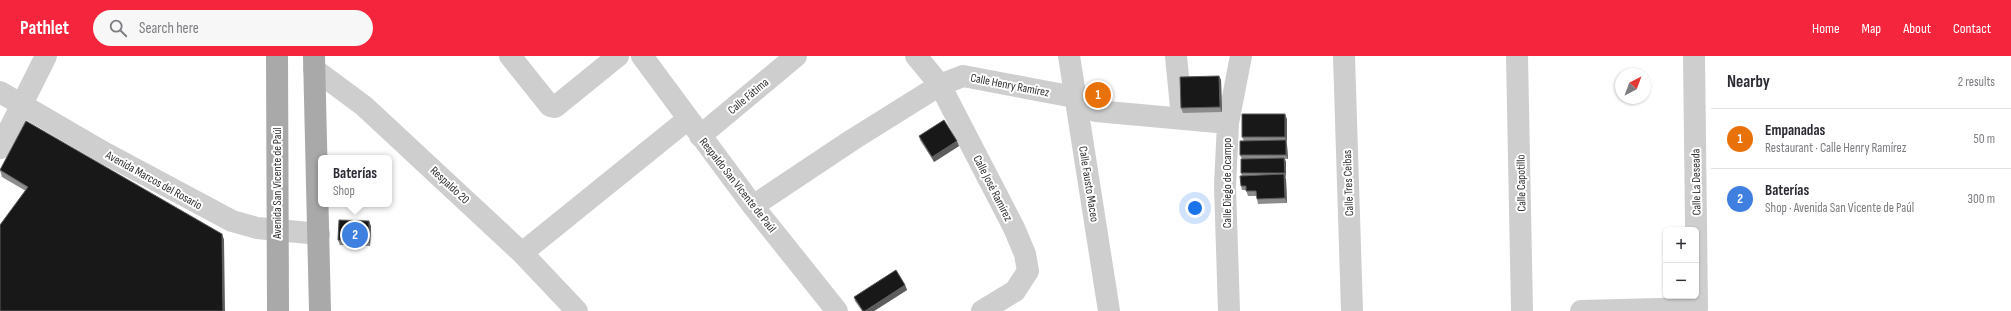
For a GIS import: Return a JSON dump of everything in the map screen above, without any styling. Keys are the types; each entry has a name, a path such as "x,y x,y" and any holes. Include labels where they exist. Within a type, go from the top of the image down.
{"main road":[{"name":"Avenida San Vicente de Paúl","path":"277,56 278,311"},
{"path":"314,62 318,177"},
{"path":"319,207 320,311"}],"street":[{"path":"0,148 46,56"},
{"path":"510,56 550,106 555,107 618,56"},
{"name":"Respaldo San Vicente de Paúl","path":"642,56 753,206 837,311"},
{"name":"Calle Fátima","path":"522,253 694,127 796,56"},
{"name":"Calle José Ramírez","path":"916,56 940,85 1014,228 1025,254 1028,271 1015,290 982,311"},
{"name":"Calle Fausto Maceo","path":"1068,56 1109,311"},
{"path":"1176,56 1182,118"},
{"name":"Calle Diego de Ocampo","path":"1229,311 1225,186 1228,123 1241,56"},
{"name":"Calle Tres Ceibas","path":"1344,56 1352,311"},
{"name":"Calle Capotillo","path":"1517,56 1522,311"},
{"name":"Calle La Deseada","path":"1581,311 1697,308 1694,56"},
{"name":"Respaldo 20","path":"314,62 364,106 522,253 577,311"},
{"name":"Calle Henry Ramírez","path":"753,206 852,140 940,85 963,76 1074,97 1096,111 1228,123"},
{"name":"Avenida Marcos del Rosario","path":"0,92 21,106 232,222 257,228 320,234"}],"building":[{"path":"1219,76 1220,107 1181,108 1180,77"},
{"path":"1242,114 1285,114 1285,137 1242,137"},
{"path":"944,120 957,141 932,157 919,136"},
{"path":"26,121 222,234 223,311 0,311 0,225 28,187 0,170"},
{"path":"1286,140 1286,155 1240,155 1240,141"},
{"path":"1284,158 1285,173 1241,173 1241,159"},
{"path":"1284,174 1285,198 1257,199 1256,191 1246,191 1246,186 1241,186 1240,176"},
{"path":"339,220 369,221 369,241 338,240"},
{"path":"896,270 905,285 863,311 854,297"}],"place":[{"name":"Empanadas","path":"1098,95"},
{"name":"Baterías","path":"355,235"}]}
